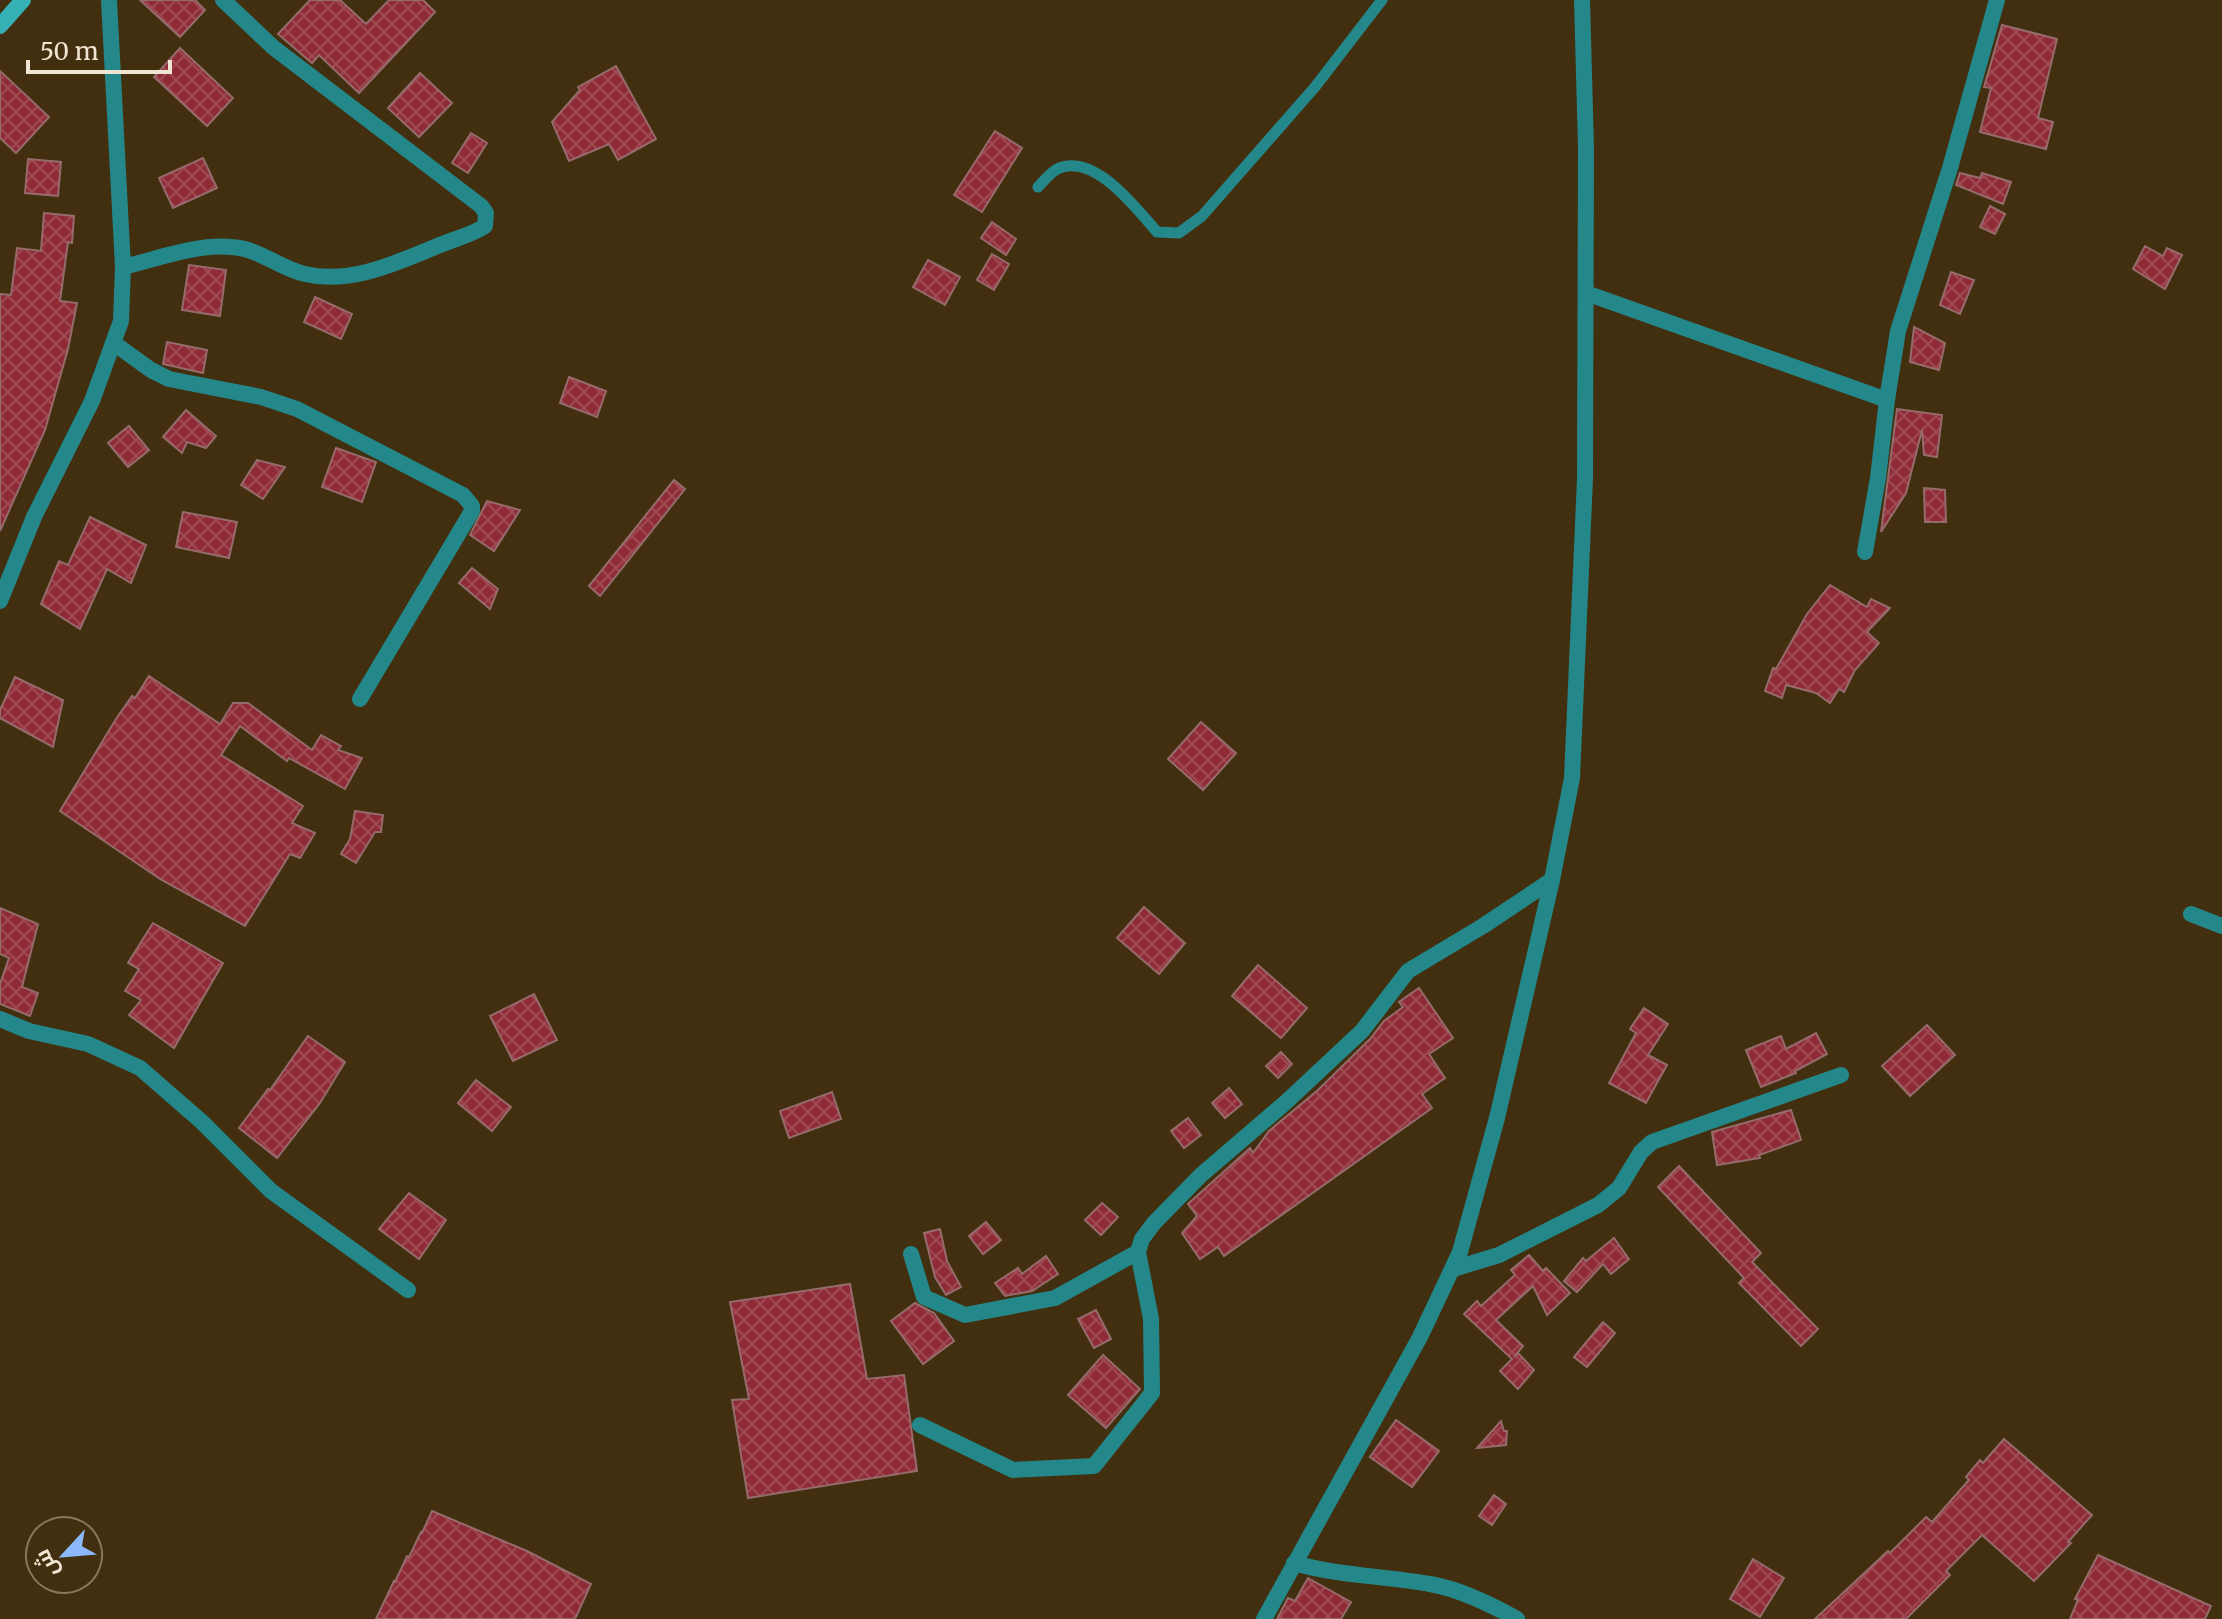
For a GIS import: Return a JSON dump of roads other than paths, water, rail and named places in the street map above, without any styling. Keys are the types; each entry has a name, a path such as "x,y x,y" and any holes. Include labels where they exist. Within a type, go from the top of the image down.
{"main road":[{"path":"0,26 23,0"}],"street":[{"path":"0,601 34,517 92,401 115,344 124,297 109,0"},
{"path":"123,267 228,246 249,249 301,273 322,277 359,274 397,263 485,226 486,213 481,206 274,48 223,0"},
{"path":"1264,1619 1420,1337 1460,1252 1497,1118 1552,880 1572,778 1585,478 1582,0"},
{"path":"1865,552 1898,331 1950,168 1997,0"},
{"path":"1586,293 1723,339 1887,400"},
{"path":"115,344 169,379 261,397 297,409 463,495 469,502 472,511 360,699"},
{"path":"920,1425 1013,1470 1094,1466 1152,1393 1151,1319 1138,1252 1142,1239 1201,1175 1362,1031 1408,971 1552,880"},
{"path":"2191,914 2222,926"},
{"path":"0,1019 29,1031 88,1044 140,1068 202,1122 271,1191 408,1290"},
{"path":"1453,1269 1499,1255 1598,1205 1619,1188 1641,1152 1652,1142 1841,1075"},
{"path":"911,1254 924,1297 965,1315 1055,1298 1138,1252"},
{"path":"1294,1563 1343,1574 1433,1584 1497,1608 1517,1619"}],"lane":[{"path":"1038,187 1055,170 1075,165 1095,170 1157,232 1179,233 1202,216 1230,185 1315,87 1382,0"}]}
